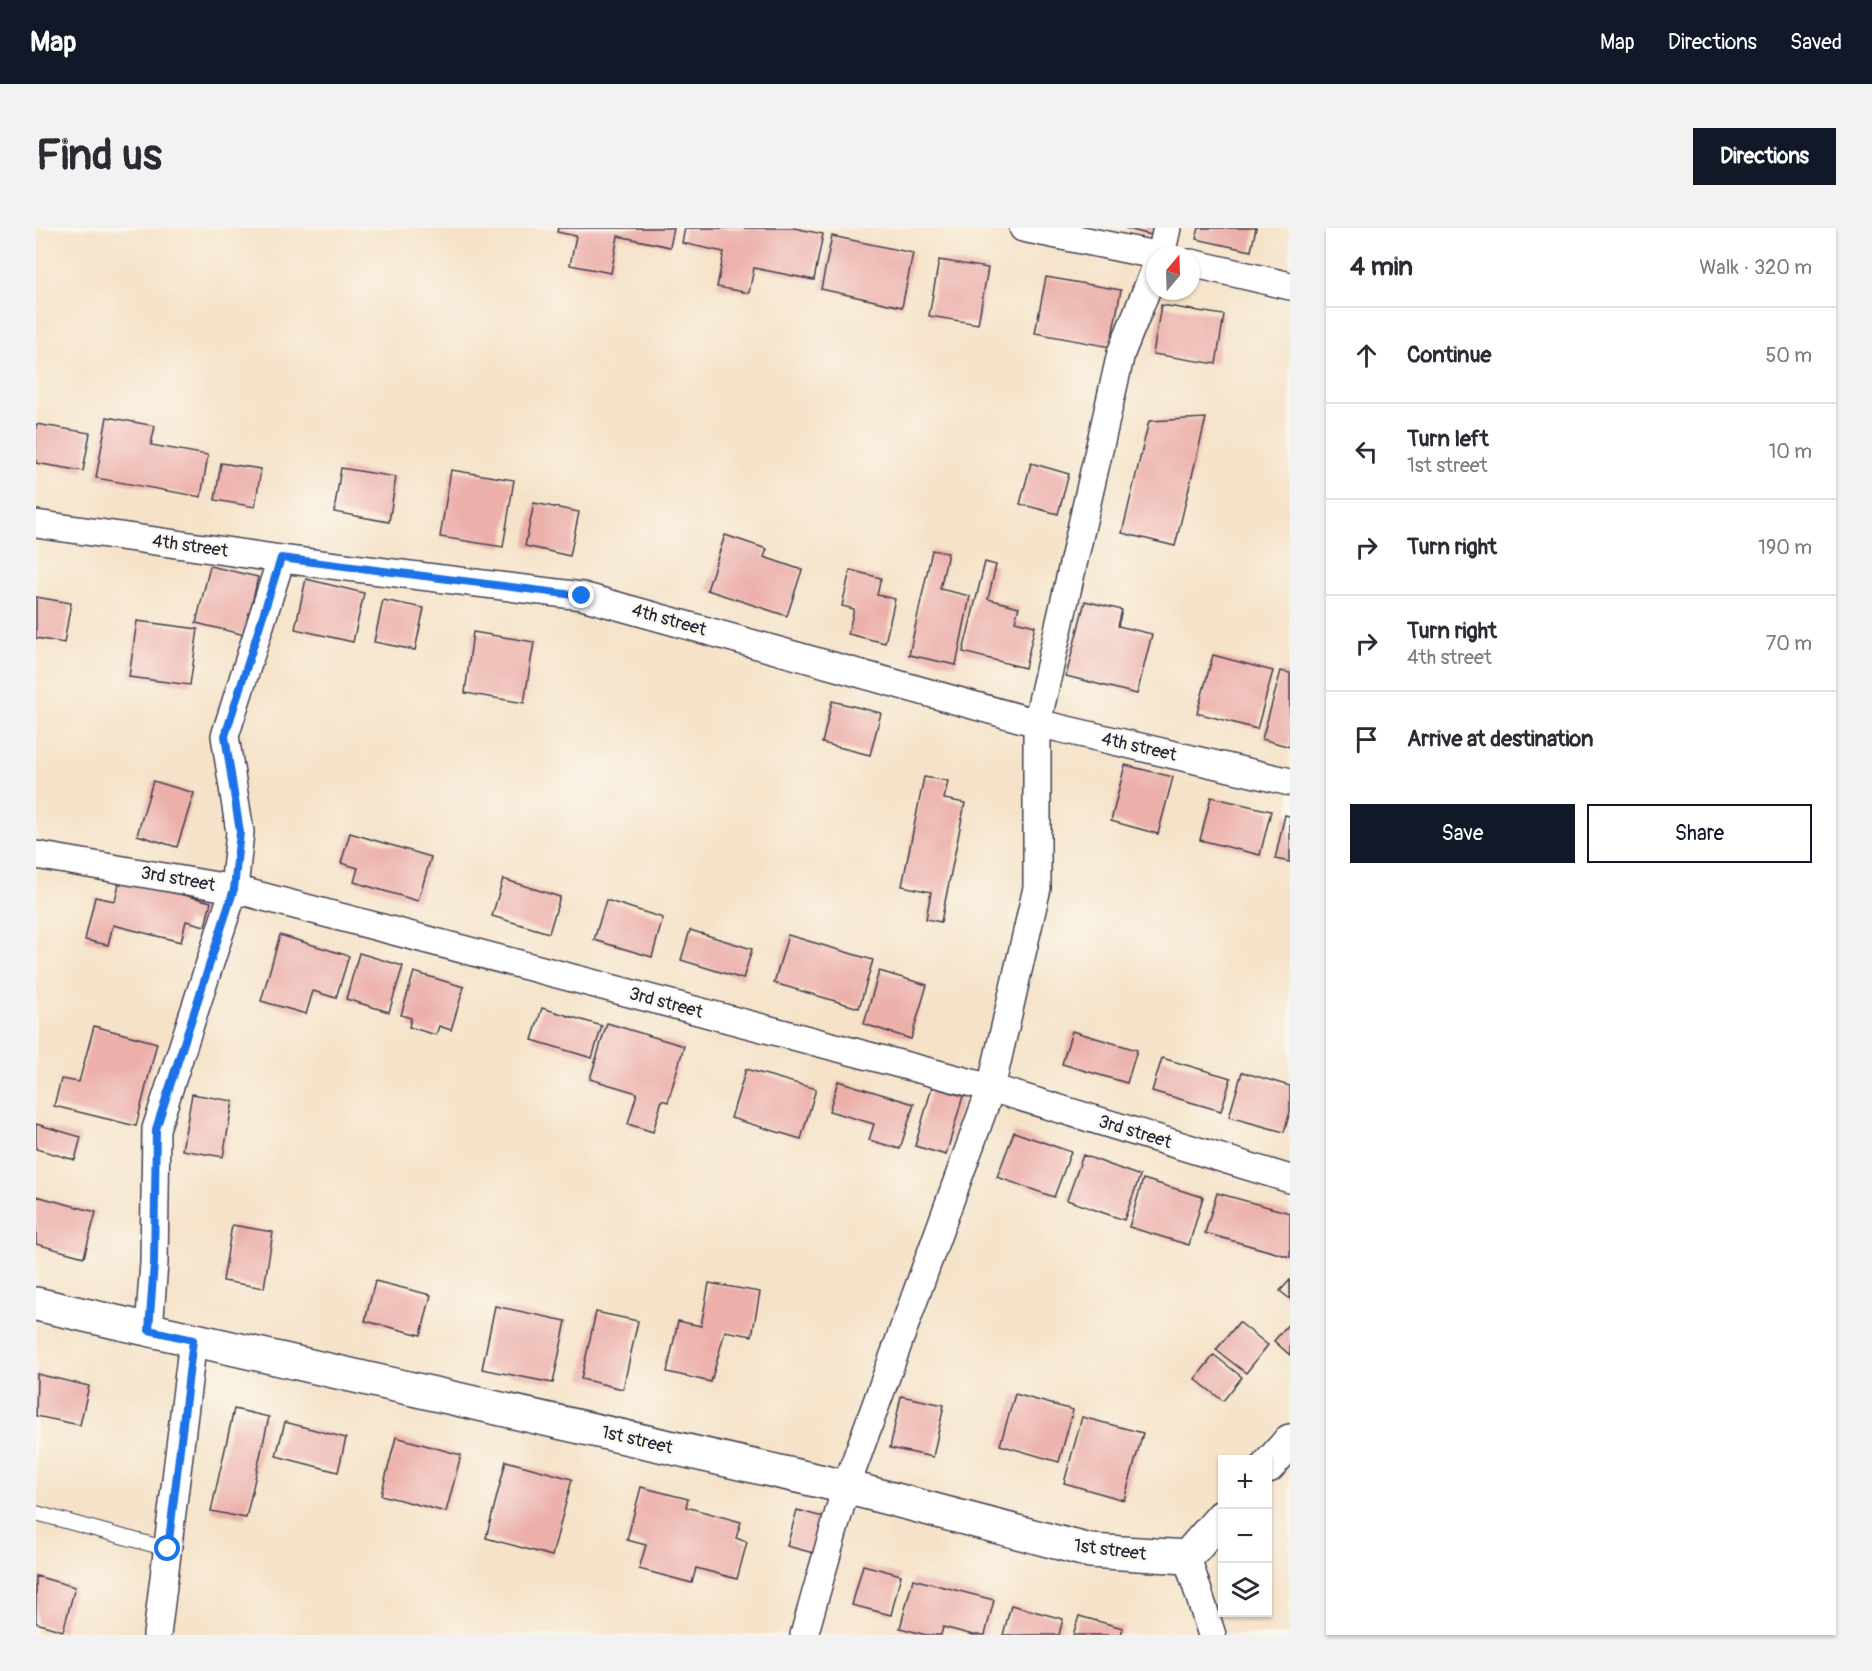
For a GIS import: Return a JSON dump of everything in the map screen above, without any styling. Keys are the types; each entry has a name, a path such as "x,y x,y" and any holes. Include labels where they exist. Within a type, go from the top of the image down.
{"main road":[{"name":"1st street","path":"36,1304 846,1486 1090,1551 1187,1557"},
{"path":"1272,1461 1290,1441"},
{"path":"1187,1557 1218,1522"}],"street":[{"path":"1023,228 1146,253"},
{"path":"1163,246 1167,228"},
{"path":"1200,265 1290,286"},
{"path":"804,1635 846,1486 991,1088 1037,888 1037,723 1121,353 1146,291"},
{"name":"4th street","path":"36,524 582,596 1037,723 1290,782"},
{"path":"149,1330 154,1263 156,1129 234,889 240,832 225,736 281,558"},
{"name":"3rd street","path":"36,855 234,889 991,1088 1290,1179"},
{"path":"158,1635 193,1340"},
{"path":"1187,1557 1212,1635"}],"lane":[{"path":"36,1513 168,1549"}],"building":[{"path":"558,228 674,228 670,247 618,236 611,273 570,265 576,236 557,232"},
{"path":"685,228 794,228 823,234 814,280 754,268 749,293 717,287 724,252 682,243"},
{"path":"1125,228 1153,228 1151,235"},
{"path":"1199,228 1256,228 1251,251 1196,239"},
{"path":"832,236 913,253 902,307 821,289"},
{"path":"939,260 988,268 978,324 929,316"},
{"path":"1046,277 1121,290 1110,347 1035,333"},
{"path":"1161,305 1224,315 1216,364 1153,354"},
{"path":"107,417 155,426 151,445 208,455 201,497 96,478"},
{"path":"1206,418 1175,546 1122,533 1149,421"},
{"path":"36,424 90,433 83,471 36,463"},
{"path":"221,463 261,469 255,507 215,500"},
{"path":"1031,463 1069,474 1058,514 1020,504"},
{"path":"341,468 396,477 389,522 334,512"},
{"path":"451,470 514,480 503,547 440,537"},
{"path":"534,503 579,512 570,556 525,546"},
{"path":"725,535 767,549 764,557 802,570 787,616 707,590"},
{"path":"932,550 948,553 940,589 970,596 956,665 909,655"},
{"path":"985,562 996,565 988,599 1019,607 1015,621 1035,626 1025,668 963,652"},
{"path":"210,566 258,577 245,635 196,623"},
{"path":"850,570 881,578 877,595 895,599 885,643 848,634 854,609 842,606"},
{"path":"306,579 364,593 353,642 295,629"},
{"path":"36,597 71,603 64,643 36,638"},
{"path":"383,600 424,608 415,650 374,642"},
{"path":"1085,601 1122,610 1118,626 1152,634 1137,694 1066,676"},
{"path":"137,621 198,629 190,685 129,677"},
{"path":"473,632 534,642 524,703 465,693"},
{"path":"1213,655 1273,671 1257,729 1197,713"},
{"path":"1281,671 1290,673 1290,747 1262,739"},
{"path":"832,701 881,713 870,755 822,743"},
{"path":"1125,765 1173,777 1158,834 1111,821"},
{"path":"924,777 948,781 944,799 965,803 941,922 926,919 931,892 902,886"},
{"path":"153,781 194,793 177,847 137,835"},
{"path":"1211,797 1271,811 1260,855 1200,840"},
{"path":"1285,815 1290,816 1290,862 1275,859"},
{"path":"350,833 431,857 418,901 354,882 358,868 341,863"},
{"path":"120,879 211,902 205,926 186,921 181,942 113,925 108,945 85,940 95,897 115,901"},
{"path":"503,879 560,897 549,933 492,916"},
{"path":"606,900 663,918 652,957 594,940"},
{"path":"690,930 752,949 743,979 681,960"},
{"path":"280,935 349,956 336,998 313,991 306,1014 261,1001"},
{"path":"788,935 873,960 859,1008 774,983"},
{"path":"359,953 403,966 389,1012 346,999"},
{"path":"879,971 927,985 911,1039 864,1024"},
{"path":"414,972 464,987 451,1030 439,1026 436,1035 409,1027 411,1018 401,1015"},
{"path":"542,1008 602,1026 592,1058 532,1040"},
{"path":"607,1023 684,1046 668,1102 662,1100 653,1132 628,1124 637,1093 590,1079"},
{"path":"94,1026 157,1043 136,1126 54,1106 61,1079 79,1082"},
{"path":"1072,1031 1137,1050 1127,1083 1062,1064"},
{"path":"1162,1058 1231,1078 1221,1111 1152,1091"},
{"path":"746,1069 816,1089 801,1139 731,1118"},
{"path":"1242,1072 1290,1086 1290,1112 1284,1132 1229,1117"},
{"path":"838,1081 914,1104 900,1149 869,1140 874,1124 829,1111"},
{"path":"932,1087 963,1096 946,1155 915,1146"},
{"path":"192,1094 233,1101 223,1157 182,1150"},
{"path":"36,1124 81,1137 75,1160 36,1149"},
{"path":"1014,1132 1071,1152 1054,1197 997,1177"},
{"path":"1083,1155 1140,1176 1124,1220 1067,1200"},
{"path":"1143,1179 1203,1197 1189,1245 1129,1227"},
{"path":"1217,1193 1290,1213 1290,1257 1205,1233"},
{"path":"36,1196 96,1212 84,1257 36,1244"},
{"path":"232,1225 273,1232 264,1288 223,1281"},
{"path":"1290,1280 1290,1299 1280,1291"},
{"path":"375,1281 431,1295 421,1335 365,1321"},
{"path":"709,1283 760,1292 752,1336 725,1331 711,1382 667,1372 678,1321 701,1326"},
{"path":"495,1306 566,1321 553,1383 482,1369"},
{"path":"596,1312 638,1321 623,1389 581,1379"},
{"path":"1239,1322 1268,1345 1246,1373 1216,1350"},
{"path":"1290,1322 1290,1355 1274,1341"},
{"path":"1214,1355 1242,1377 1223,1401 1195,1379"},
{"path":"37,1374 89,1386 80,1425 36,1416"},
{"path":"1015,1394 1073,1410 1059,1462 1000,1445"},
{"path":"901,1396 944,1405 933,1457 890,1448"},
{"path":"234,1409 269,1417 246,1518 211,1511"},
{"path":"1082,1417 1143,1433 1124,1500 1064,1483"},
{"path":"285,1422 346,1438 338,1472 276,1456"},
{"path":"396,1437 461,1455 446,1512 381,1495"},
{"path":"506,1461 572,1479 552,1556 486,1538"},
{"path":"641,1487 688,1499 686,1507 741,1522 736,1538 747,1542 737,1579 696,1568 692,1583 639,1569 646,1545 627,1540"},
{"path":"797,1510 830,1519 821,1555 787,1546"},
{"path":"863,1565 901,1575 891,1615 852,1605"},
{"path":"36,1576 75,1587 63,1631 36,1623"},
{"path":"913,1579 994,1600 985,1635 973,1635 943,1627 941,1635 926,1635 900,1628"},
{"path":"1011,1605 1063,1619 1059,1635 1003,1635"},
{"path":"1079,1616 1123,1628 1121,1635 1073,1635"}],"route":[{"path":"168,1549 193,1340 149,1330 154,1263 156,1129 234,889 240,832 225,736 281,558 582,596"}]}
